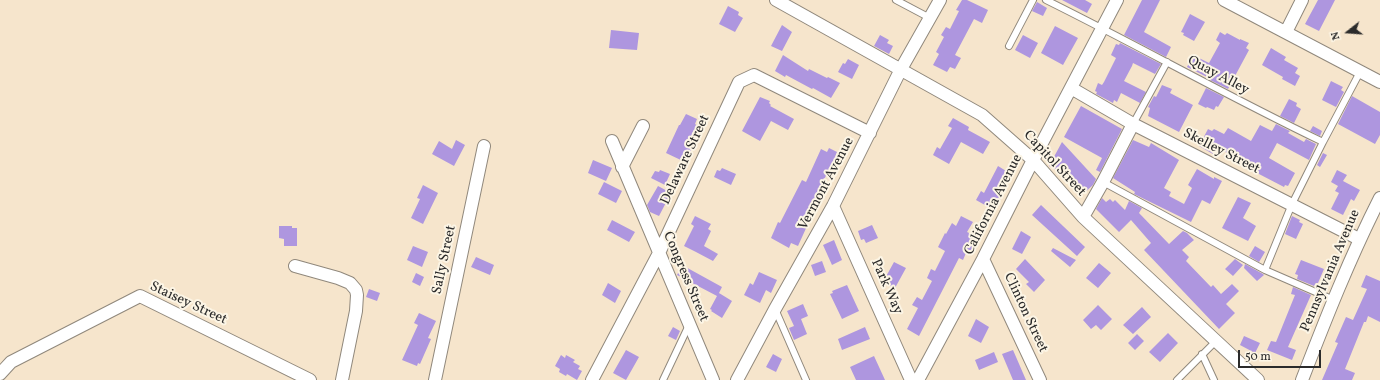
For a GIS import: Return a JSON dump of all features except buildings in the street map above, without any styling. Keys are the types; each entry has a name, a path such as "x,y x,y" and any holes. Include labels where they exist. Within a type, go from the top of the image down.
{"street":[{"name":"Capitol Street","path":"776,0 982,115 1034,160 1083,216 1258,380"},
{"name":"Vermont Avenue","path":"738,380 775,309 833,206 901,69 940,0"},
{"name":"California Avenue","path":"918,380 983,259 1117,0"},
{"path":"1224,0 1380,82"},
{"path":"1286,32 1302,0"},
{"name":"Delaware Street","path":"592,380 659,253 739,82 754,74 870,133"},
{"name":"Skelley Street","path":"1071,88 1133,124 1359,239"},
{"path":"1083,216 1103,182 1133,124"},
{"path":"622,167 644,126"},
{"name":"Congress Street","path":"612,141 713,380"},
{"name":"Sally Street","path":"435,380 484,146"},
{"name":"Pennsylvania Avenue","path":"1302,380 1359,239 1380,198"},
{"name":"Park Way","path":"833,206 911,380"},
{"name":"Clinton Street","path":"983,259 1040,380"},
{"path":"295,266 338,278 350,283 356,290 356,311 342,380"},
{"name":"Staisey Street","path":"0,374 11,362 140,296 310,380"}],"lane":[{"path":"896,0 930,18"},
{"path":"1009,46 1033,0"},
{"name":"Quay Alley","path":"1046,0 1103,28 1263,113 1323,142"},
{"path":"1133,124 1167,62"},
{"path":"1265,270 1292,204 1360,72"},
{"path":"1103,182 1265,270 1334,300"},
{"path":"775,309 806,380"},
{"path":"663,380 690,325"},
{"path":"1177,380 1216,341"},
{"path":"1202,354 1214,380"}]}
